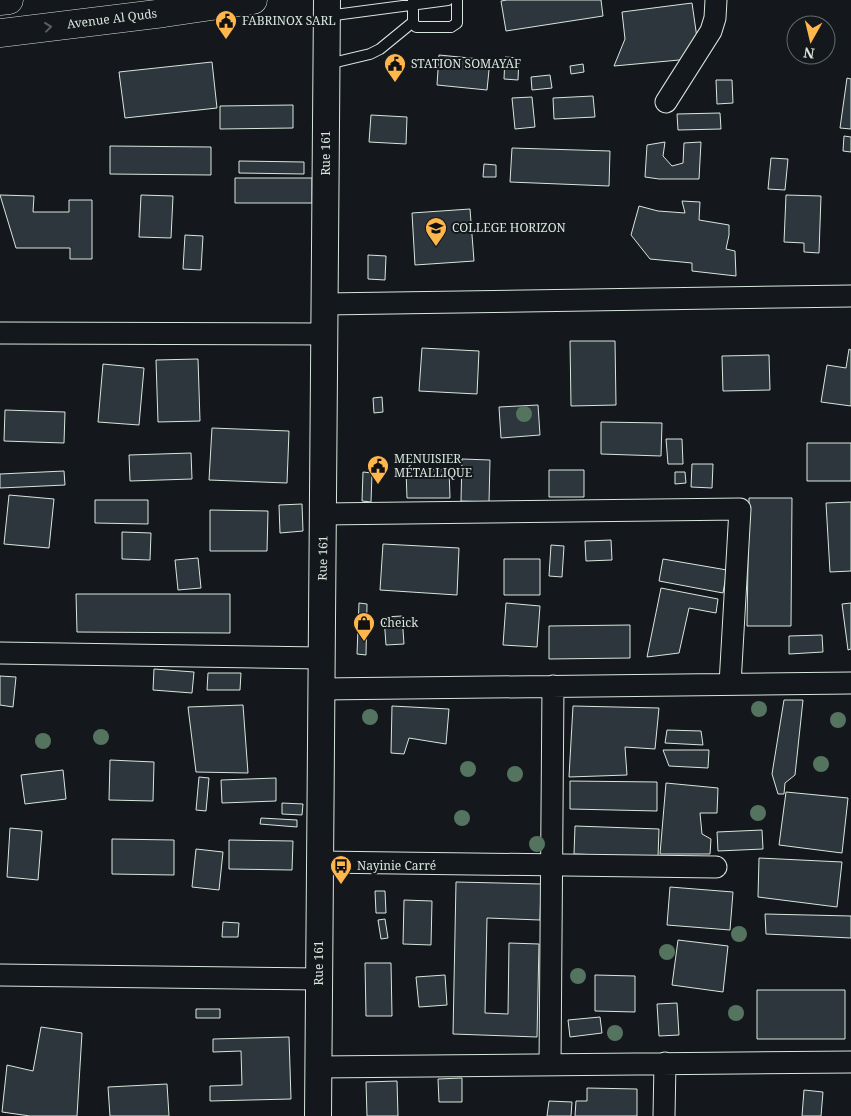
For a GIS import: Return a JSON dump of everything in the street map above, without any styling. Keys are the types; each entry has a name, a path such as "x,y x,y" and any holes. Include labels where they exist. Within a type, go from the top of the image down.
{"main road":[{"path":"0,1 9,0"},
{"name":"Avenue Al Quds","path":"0,33 253,0"}],"street":[{"path":"666,102 711,30 715,18 716,0"},
{"name":"Rue 161","path":"318,1116 327,8"},
{"path":"325,304 851,296"},
{"path":"0,333 324,334"},
{"path":"323,514 740,509 730,684"},
{"path":"0,653 322,658"},
{"path":"322,689 851,683"},
{"path":"550,1065 553,686"},
{"path":"320,862 716,867"},
{"path":"0,975 319,979"},
{"path":"318,1067 851,1062"},
{"path":"664,1116 665,1064"}],"lane":[{"path":"327,8 448,0"},
{"path":"413,2 413,22 416,27 451,27 457,23 457,0"},
{"path":"326,64 370,54 380,49 413,22"}],"building":[{"path":"601,0 603,16 506,31 501,1"},
{"path":"692,3 697,38 690,59 614,66 625,39 622,12"},
{"path":"439,55 490,60 487,90 437,85"},
{"path":"505,57 519,58 518,80 504,79"},
{"path":"212,62 217,108 125,118 119,72"},
{"path":"583,64 584,72 571,74 570,66"},
{"path":"550,75 552,88 532,90 531,77"},
{"path":"847,78 851,79 851,129 840,128"},
{"path":"716,80 732,80 733,103 717,104"},
{"path":"593,96 595,117 554,119 553,98"},
{"path":"532,97 535,127 515,129 512,98"},
{"path":"293,105 293,128 220,129 220,106"},
{"path":"720,113 721,129 678,130 677,114"},
{"path":"371,115 407,117 406,144 369,142"},
{"path":"844,136 851,137 851,152 843,151"},
{"path":"665,142 663,156 672,166 683,163 684,143 701,142 699,179 645,177 647,145"},
{"path":"110,146 211,147 211,175 110,174"},
{"path":"512,148 610,151 609,186 510,182"},
{"path":"771,158 788,159 785,190 768,189"},
{"path":"239,161 304,162 304,174 239,173"},
{"path":"484,164 496,165 496,177 483,177"},
{"path":"235,178 312,178 312,203 235,203"},
{"path":"0,195 34,196 33,212 69,212 69,200 92,200 92,259 70,259 70,248 16,248"},
{"path":"141,195 173,196 171,238 139,237"},
{"path":"786,195 821,196 819,253 804,252 804,243 784,242"},
{"path":"682,201 700,202 699,220 729,225 726,249 735,251 736,276 692,271 692,263 650,259 631,235 639,206 658,211 685,213"},
{"path":"470,209 474,261 415,265 412,213"},
{"path":"185,235 203,236 201,270 183,269"},
{"path":"368,255 386,256 385,280 368,279"},
{"path":"570,341 615,341 616,405 571,406"},
{"path":"422,348 479,351 477,394 419,391"},
{"path":"849,349 851,350 851,406 821,402 827,365 846,368"},
{"path":"769,355 770,390 723,391 722,356"},
{"path":"198,359 200,421 158,422 156,360"},
{"path":"103,364 144,368 139,425 98,422"},
{"path":"382,397 383,412 374,413 373,398"},
{"path":"538,405 540,435 501,438 499,407"},
{"path":"5,410 65,412 64,443 4,441"},
{"path":"601,422 662,423 661,456 601,454"},
{"path":"212,428 289,431 287,483 209,480"},
{"path":"666,439 682,439 683,464 668,464"},
{"path":"807,443 851,443 851,481 807,481"},
{"path":"191,453 192,479 130,481 129,455"},
{"path":"462,459 490,460 489,502 461,501"},
{"path":"692,464 713,464 712,488 691,487"},
{"path":"449,469 450,498 407,498 406,470"},
{"path":"549,470 584,470 584,497 549,497"},
{"path":"64,471 65,485 0,488 0,474"},
{"path":"363,472 372,473 371,502 362,501"},
{"path":"675,472 685,472 686,483 675,484"},
{"path":"9,495 54,499 49,548 4,544"},
{"path":"749,498 792,498 791,626 747,626"},
{"path":"95,500 148,500 148,524 95,523"},
{"path":"851,502 851,571 830,572 826,503"},
{"path":"302,504 303,531 280,533 279,505"},
{"path":"210,510 268,511 267,551 210,551"},
{"path":"122,532 151,533 150,560 122,559"},
{"path":"611,540 612,560 586,561 585,541"},
{"path":"383,544 459,548 457,595 380,590"},
{"path":"551,545 564,546 562,577 549,576"},
{"path":"198,558 201,588 178,590 175,560"},
{"path":"504,559 540,559 540,595 504,595"},
{"path":"663,559 727,570 723,593 659,581"},
{"path":"661,588 718,599 716,613 689,608 679,653 647,657"},
{"path":"76,594 230,594 230,633 77,632"},
{"path":"359,603 367,604 366,655 357,654"},
{"path":"506,603 540,606 537,647 503,645"},
{"path":"851,603 851,649 848,650 842,604"},
{"path":"402,616 404,644 386,645 384,617"},
{"path":"630,625 630,658 549,659 549,626"},
{"path":"822,635 823,652 789,654 789,636"},
{"path":"154,669 194,672 192,693 153,690"},
{"path":"208,673 241,673 240,690 207,690"},
{"path":"0,676 16,677 13,707 0,705"},
{"path":"784,700 803,700 795,775 785,783 784,794 778,794 772,774"},
{"path":"243,705 248,773 196,772 188,707"},
{"path":"392,706 449,709 446,744 409,738 404,754 391,753"},
{"path":"573,706 659,708 655,749 625,747 627,775 569,777"},
{"path":"667,730 701,731 703,745 665,743"},
{"path":"663,750 709,750 708,768 669,766"},
{"path":"110,760 154,762 153,801 109,800"},
{"path":"63,770 66,799 25,804 21,775"},
{"path":"199,777 209,778 206,811 196,810"},
{"path":"276,778 276,801 222,803 221,780"},
{"path":"570,781 657,782 657,811 570,809"},
{"path":"666,783 718,788 717,813 700,813 702,834 711,839 710,854 660,854"},
{"path":"786,792 848,798 842,853 779,845"},
{"path":"282,803 303,804 302,815 282,814"},
{"path":"261,818 297,820 297,827 260,824"},
{"path":"575,826 659,829 658,857 574,854"},
{"path":"10,828 42,831 38,880 7,877"},
{"path":"762,830 763,849 718,851 717,832"},
{"path":"112,839 174,840 174,875 112,874"},
{"path":"229,840 293,841 292,870 229,869"},
{"path":"196,849 223,852 219,890 192,887"},
{"path":"759,858 842,862 837,907 758,897"},
{"path":"456,882 541,884 540,920 487,918 485,1013 508,1014 509,943 539,944 537,1037 453,1034"},
{"path":"670,887 733,892 730,930 667,925"},
{"path":"375,891 385,891 386,913 376,913"},
{"path":"404,900 432,901 431,945 403,944"},
{"path":"765,914 851,916 851,938 766,934"},
{"path":"385,919 388,938 381,939 378,920"},
{"path":"223,922 239,923 238,937 222,937"},
{"path":"678,940 728,946 723,992 672,985"},
{"path":"365,963 391,963 392,1016 366,1016"},
{"path":"445,975 447,1005 419,1007 416,977"},
{"path":"595,975 635,976 635,1012 595,1011"},
{"path":"757,990 845,990 845,1039 757,1039"},
{"path":"677,1003 679,1035 659,1036 657,1004"},
{"path":"196,1009 220,1009 220,1018 196,1018"},
{"path":"600,1017 602,1033 570,1037 568,1020"},
{"path":"41,1027 82,1033 77,1116 30,1116 2,1112 7,1065 33,1071"},
{"path":"289,1037 291,1099 210,1101 210,1086 242,1085 241,1051 213,1052 213,1039"},
{"path":"462,1078 462,1102 439,1102 438,1079"},
{"path":"397,1081 398,1116 367,1116 366,1082"},
{"path":"167,1084 169,1116 110,1116 108,1087"},
{"path":"587,1088 637,1089 637,1116 575,1116 576,1101 587,1101"},
{"path":"804,1090 823,1092 821,1116 802,1116"},
{"path":"549,1101 572,1102 571,1116 547,1116"}],"place":[{"name":"FABRINOX SARL","path":"226,40"},
{"name":"STATION SOMAYAF","path":"395,83"},
{"name":"COLLEGE HORIZON","path":"436,247"},
{"name":"MENUISIER MÉTALLIQUE","path":"378,485"},
{"name":"Cheick","path":"364,642"},
{"name":"Nayinie Carré","path":"341,885"}]}
